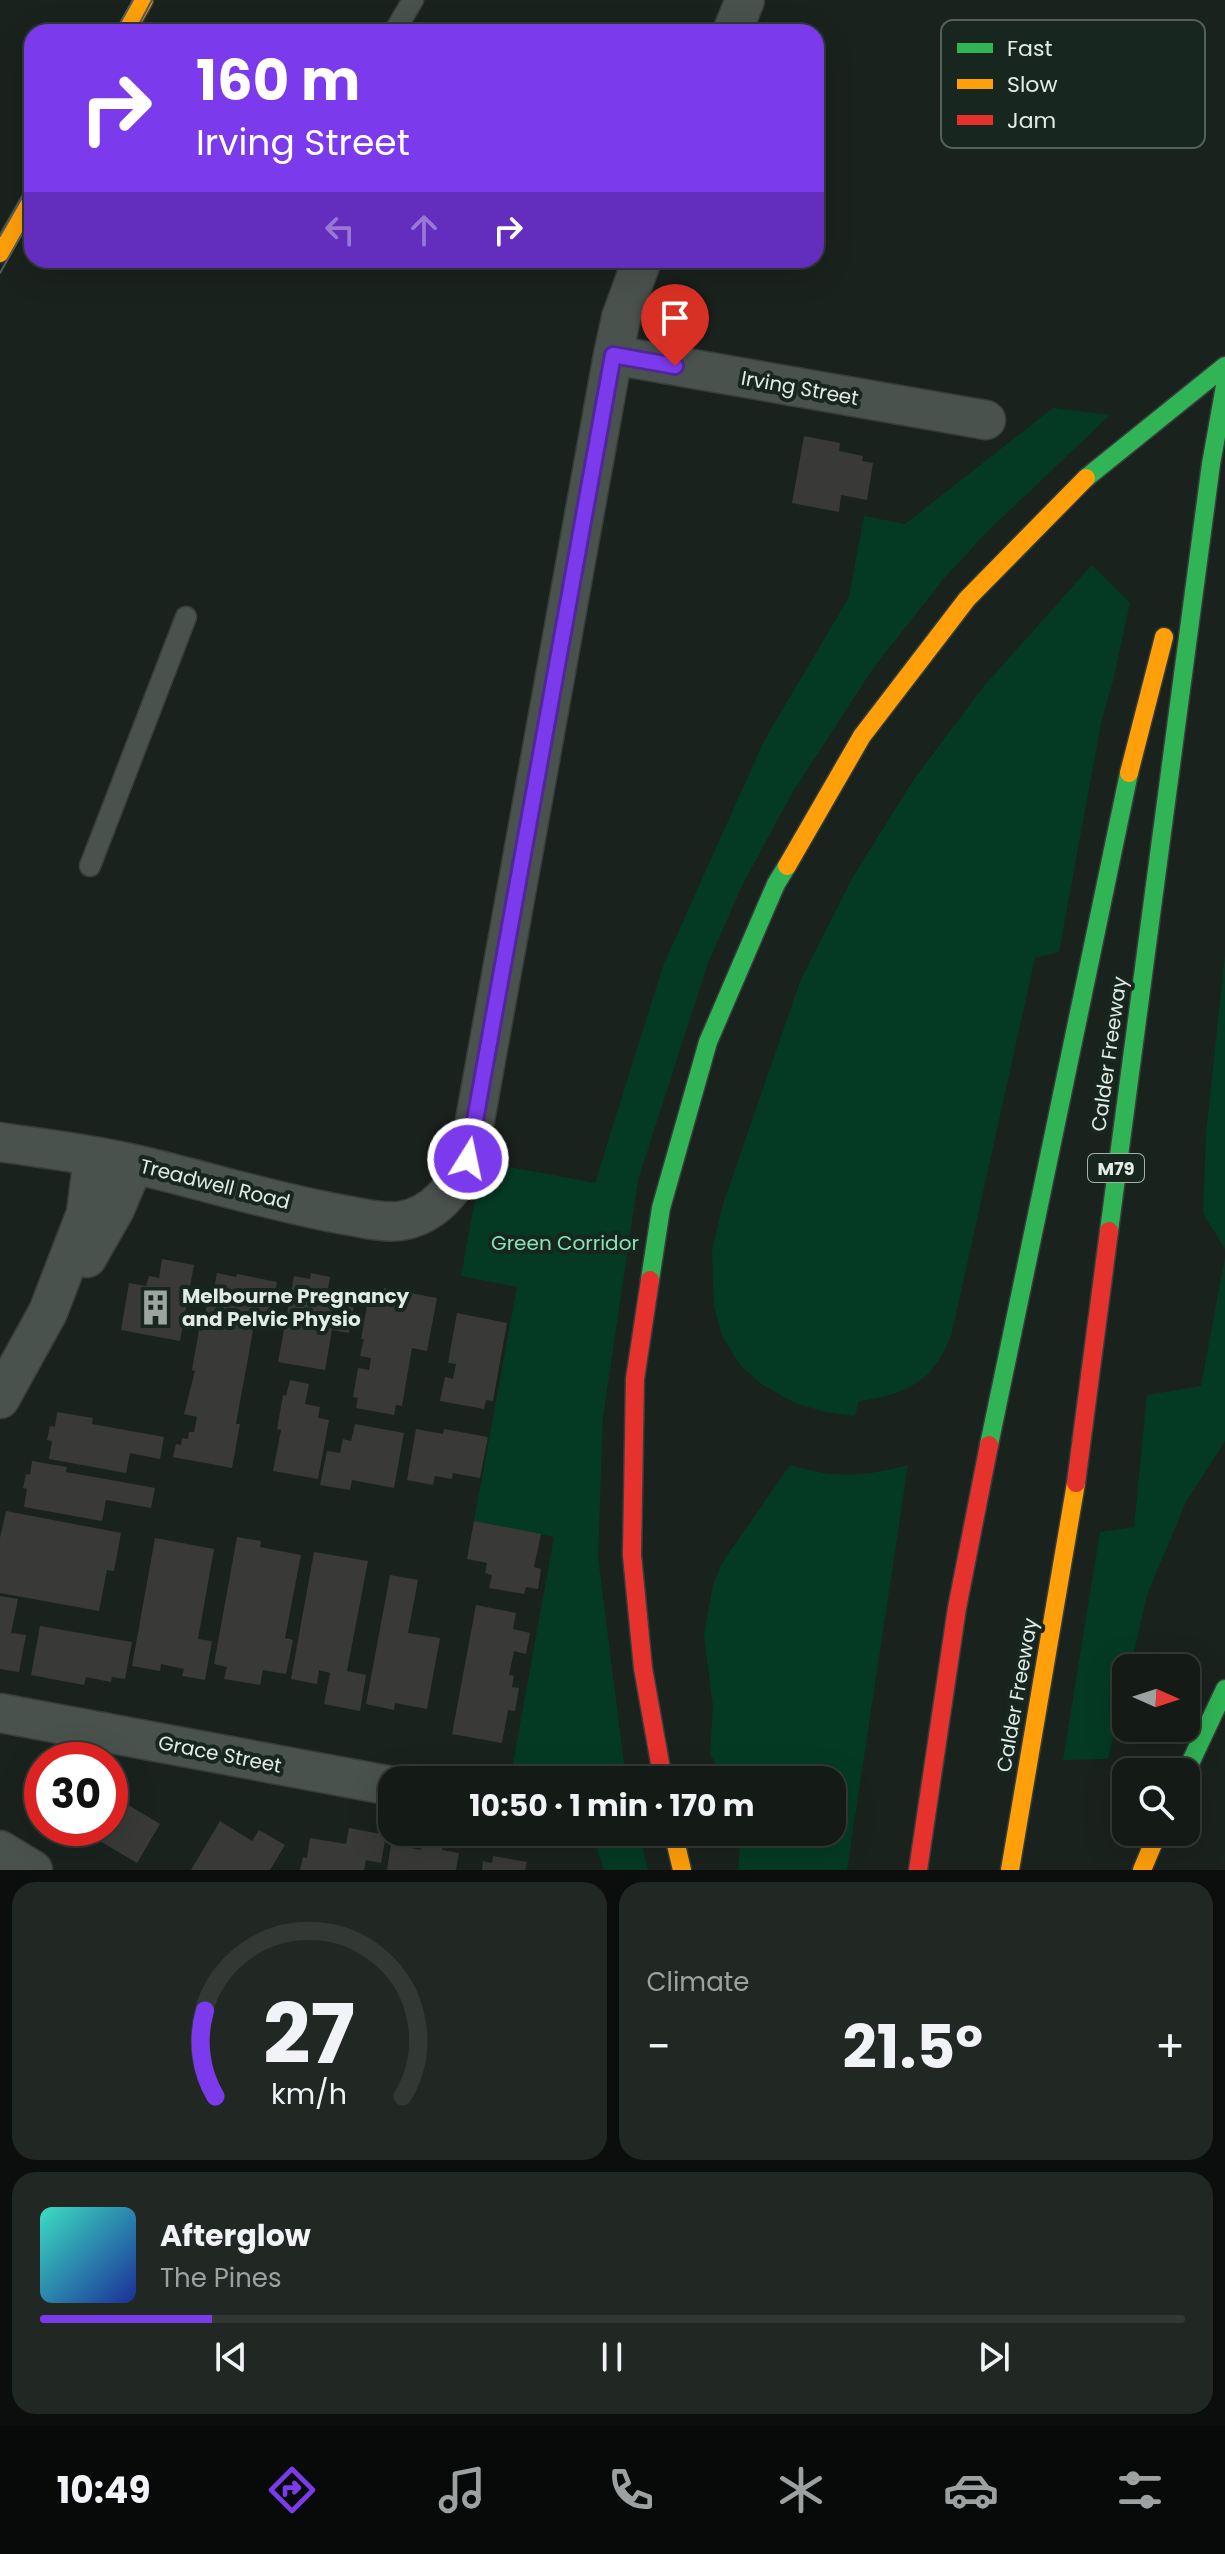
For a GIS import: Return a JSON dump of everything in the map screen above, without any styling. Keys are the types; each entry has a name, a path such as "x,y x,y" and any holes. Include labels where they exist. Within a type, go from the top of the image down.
{"main road":[{"path":"130,24 144,0"},
{"path":"0,253 24,211"},
{"path":"660,1766 644,1683 632,1554 632,1428 638,1355 658,1222 673,1159 697,1075 728,987 780,875 815,809 879,708 946,621 1096,465 1137,430 1225,366"},
{"name":"Calder Freeway","path":"1010,1870 1074,1498 1211,464 1225,386"},
{"path":"918,1870 957,1608 994,1418 1134,749 1211,464"},
{"path":"1193,1758 1225,1689"},
{"path":"676,1846 682,1870"},
{"path":"1142,1870 1152,1846"}],"street":[{"path":"735,24 745,0"},
{"path":"613,355 628,295 639,268"},
{"name":"Irving Street","path":"613,355 986,420"},
{"name":"Treadwell Road","path":"0,1142 134,1164 316,1210 380,1221 399,1221 428,1210 450,1191 468,1159 613,355"},
{"path":"0,1399 48,1312 86,1213 93,1157"},
{"path":"48,1312 68,1289 106,1227 134,1164"},
{"name":"Grace Street","path":"0,1713 378,1783"},
{"path":"0,1850 33,1870"}],"lane":[{"path":"399,24 413,0"},
{"path":"90,866 186,617"}],"green space":[{"name":"Green Corridor","path":"1053,408 1110,415 989,530 946,576 874,667 792,793 742,886 708,963 638,1180 603,1417 598,1557 624,1766 513,1766 554,1537 474,1521 517,1287 461,1276 482,1162 595,1183 663,966 764,741 849,597 864,516 905,524"},
{"path":"1092,565 1130,603 1101,723 1059,952 1035,958 952,1332 938,1362 918,1382 892,1394 859,1401 855,1416 825,1412 795,1403 761,1384 741,1366 723,1338 714,1307 712,1250 723,1204 801,979 854,875 914,779 984,686"},
{"path":"1225,954 1225,1249 1203,1213 1206,1134"},
{"path":"1225,1257 1225,1441 1187,1500 1148,1592 1133,1654 1112,1654 1112,1742 1108,1759 1063,1760 1100,1532 1134,1527 1147,1395 1201,1386"},
{"path":"790,1465 822,1473 849,1475 908,1465 847,1870 738,1870 740,1846 846,1846 846,1766 716,1766 710,1753 713,1707 704,1634 713,1585 722,1563"},
{"path":"596,1846 642,1846 648,1870 604,1870"}],"building":[{"path":"804,436 840,443 839,451 863,456 862,461 873,463 867,500 841,495 839,512 792,503"},
{"name":"Melbourne Pregnancy and Pelvic Physio","path":"162,1259 194,1265 180,1341 121,1330 129,1283 146,1286 149,1276 159,1278"},
{"path":"217,1273 277,1282 271,1317 256,1314 236,1424 240,1424 232,1468 173,1457 176,1444 181,1445 182,1438 188,1439 189,1432 194,1432 197,1417 184,1414 195,1371 192,1370 199,1330 202,1331 209,1293 213,1294"},
{"path":"311,1273 330,1277 328,1289 356,1295 349,1333 332,1330 325,1370 278,1362 294,1276 310,1279"},
{"path":"384,1288 437,1298 427,1351 412,1348 402,1406 396,1405 394,1415 356,1408 358,1398 353,1397 358,1368 369,1370 371,1358 360,1356 370,1289 383,1292"},
{"path":"457,1313 507,1323 493,1401 486,1400 484,1409 440,1401 445,1377 453,1379 456,1364 448,1363"},
{"path":"290,1380 309,1384 305,1404 320,1407 318,1418 329,1420 318,1479 273,1471 281,1430 277,1429 283,1395 286,1396"},
{"path":"57,1412 93,1418 92,1424 164,1437 160,1459 130,1453 126,1473 49,1459 52,1441 47,1440 50,1426 55,1427"},
{"path":"355,1424 404,1433 394,1488 352,1480 350,1490 320,1485 327,1451 340,1453 343,1439 351,1441"},
{"path":"416,1429 443,1434 444,1429 488,1437 480,1478 453,1473 452,1479 435,1476 433,1485 407,1480"},
{"path":"32,1461 67,1467 66,1472 155,1488 151,1508 106,1500 102,1521 24,1507 27,1489 23,1488 26,1474 30,1475"},
{"path":"6,1511 121,1533 114,1571 107,1570 99,1611 0,1593 0,1538"},
{"path":"474,1521 541,1534 534,1567 541,1569 538,1589 526,1587 524,1594 489,1588 492,1575 485,1573 487,1563 467,1559"},
{"path":"237,1537 261,1541 260,1547 301,1555 285,1638 293,1640 286,1674 263,1670 260,1685 224,1679 227,1667 214,1664"},
{"path":"155,1538 214,1549 198,1639 212,1641 205,1680 182,1676 184,1669 161,1664 160,1671 132,1666"},
{"path":"314,1552 368,1561 347,1671 366,1675 360,1711 324,1704 330,1673 319,1670 317,1684 291,1679"},
{"path":"390,1575 418,1580 408,1633 440,1638 427,1709 395,1703 394,1710 366,1704"},
{"path":"0,1596 18,1599 11,1633 26,1635 19,1672 0,1669"},
{"path":"476,1605 516,1613 513,1629 530,1633 526,1654 514,1651 509,1675 514,1676 512,1687 519,1688 515,1711 508,1710 502,1743 452,1734"},
{"path":"40,1626 132,1642 125,1679 112,1677 111,1682 86,1677 84,1685 31,1675"},
{"path":"128,1805 160,1824 137,1863 108,1846 128,1846"},
{"path":"220,1821 252,1841 259,1830 285,1845 270,1870 191,1870"},
{"path":"349,1828 378,1833 378,1846 384,1846 381,1863 366,1860 364,1870 300,1870 303,1857 307,1858 310,1838 346,1844"},
{"path":"391,1846 421,1850 422,1846 443,1846 442,1850 459,1853 456,1870 387,1870"},
{"path":"493,1856 527,1862 525,1870 482,1870 483,1861 492,1863"}],"tram line":[{"path":"120,24 133,0"},
{"path":"139,24 152,0"},
{"path":"0,236 24,194"},
{"path":"0,273 24,230"}],"traffic: fast":[{"path":"1086,478 1225,366"},
{"path":"1109,1231 1211,464 1225,386"},
{"path":"989,1445 1129,773"},
{"path":"650,1280 661,1208 708,1042 776,884 787,866"},
{"path":"1193,1758 1225,1689"}],"traffic: slow":[{"path":"130,24 144,0"},
{"path":"0,253 24,211"},
{"path":"787,866 862,736 967,599 1086,478"},
{"path":"1129,773 1164,637"},
{"path":"1010,1870 1076,1483"},
{"path":"676,1846 682,1870"},
{"path":"1142,1870 1152,1846"}],"traffic: jam":[{"path":"1076,1483 1109,1231"},
{"path":"650,1280 635,1379 632,1555 643,1668 660,1766"},
{"path":"918,1870 957,1608 989,1445"}],"place":[{"name":"Melbourne Pregnancy and Pelvic Physio","path":"156,1308"}],"route":[{"path":"468,1159 613,355 675,366"}]}
